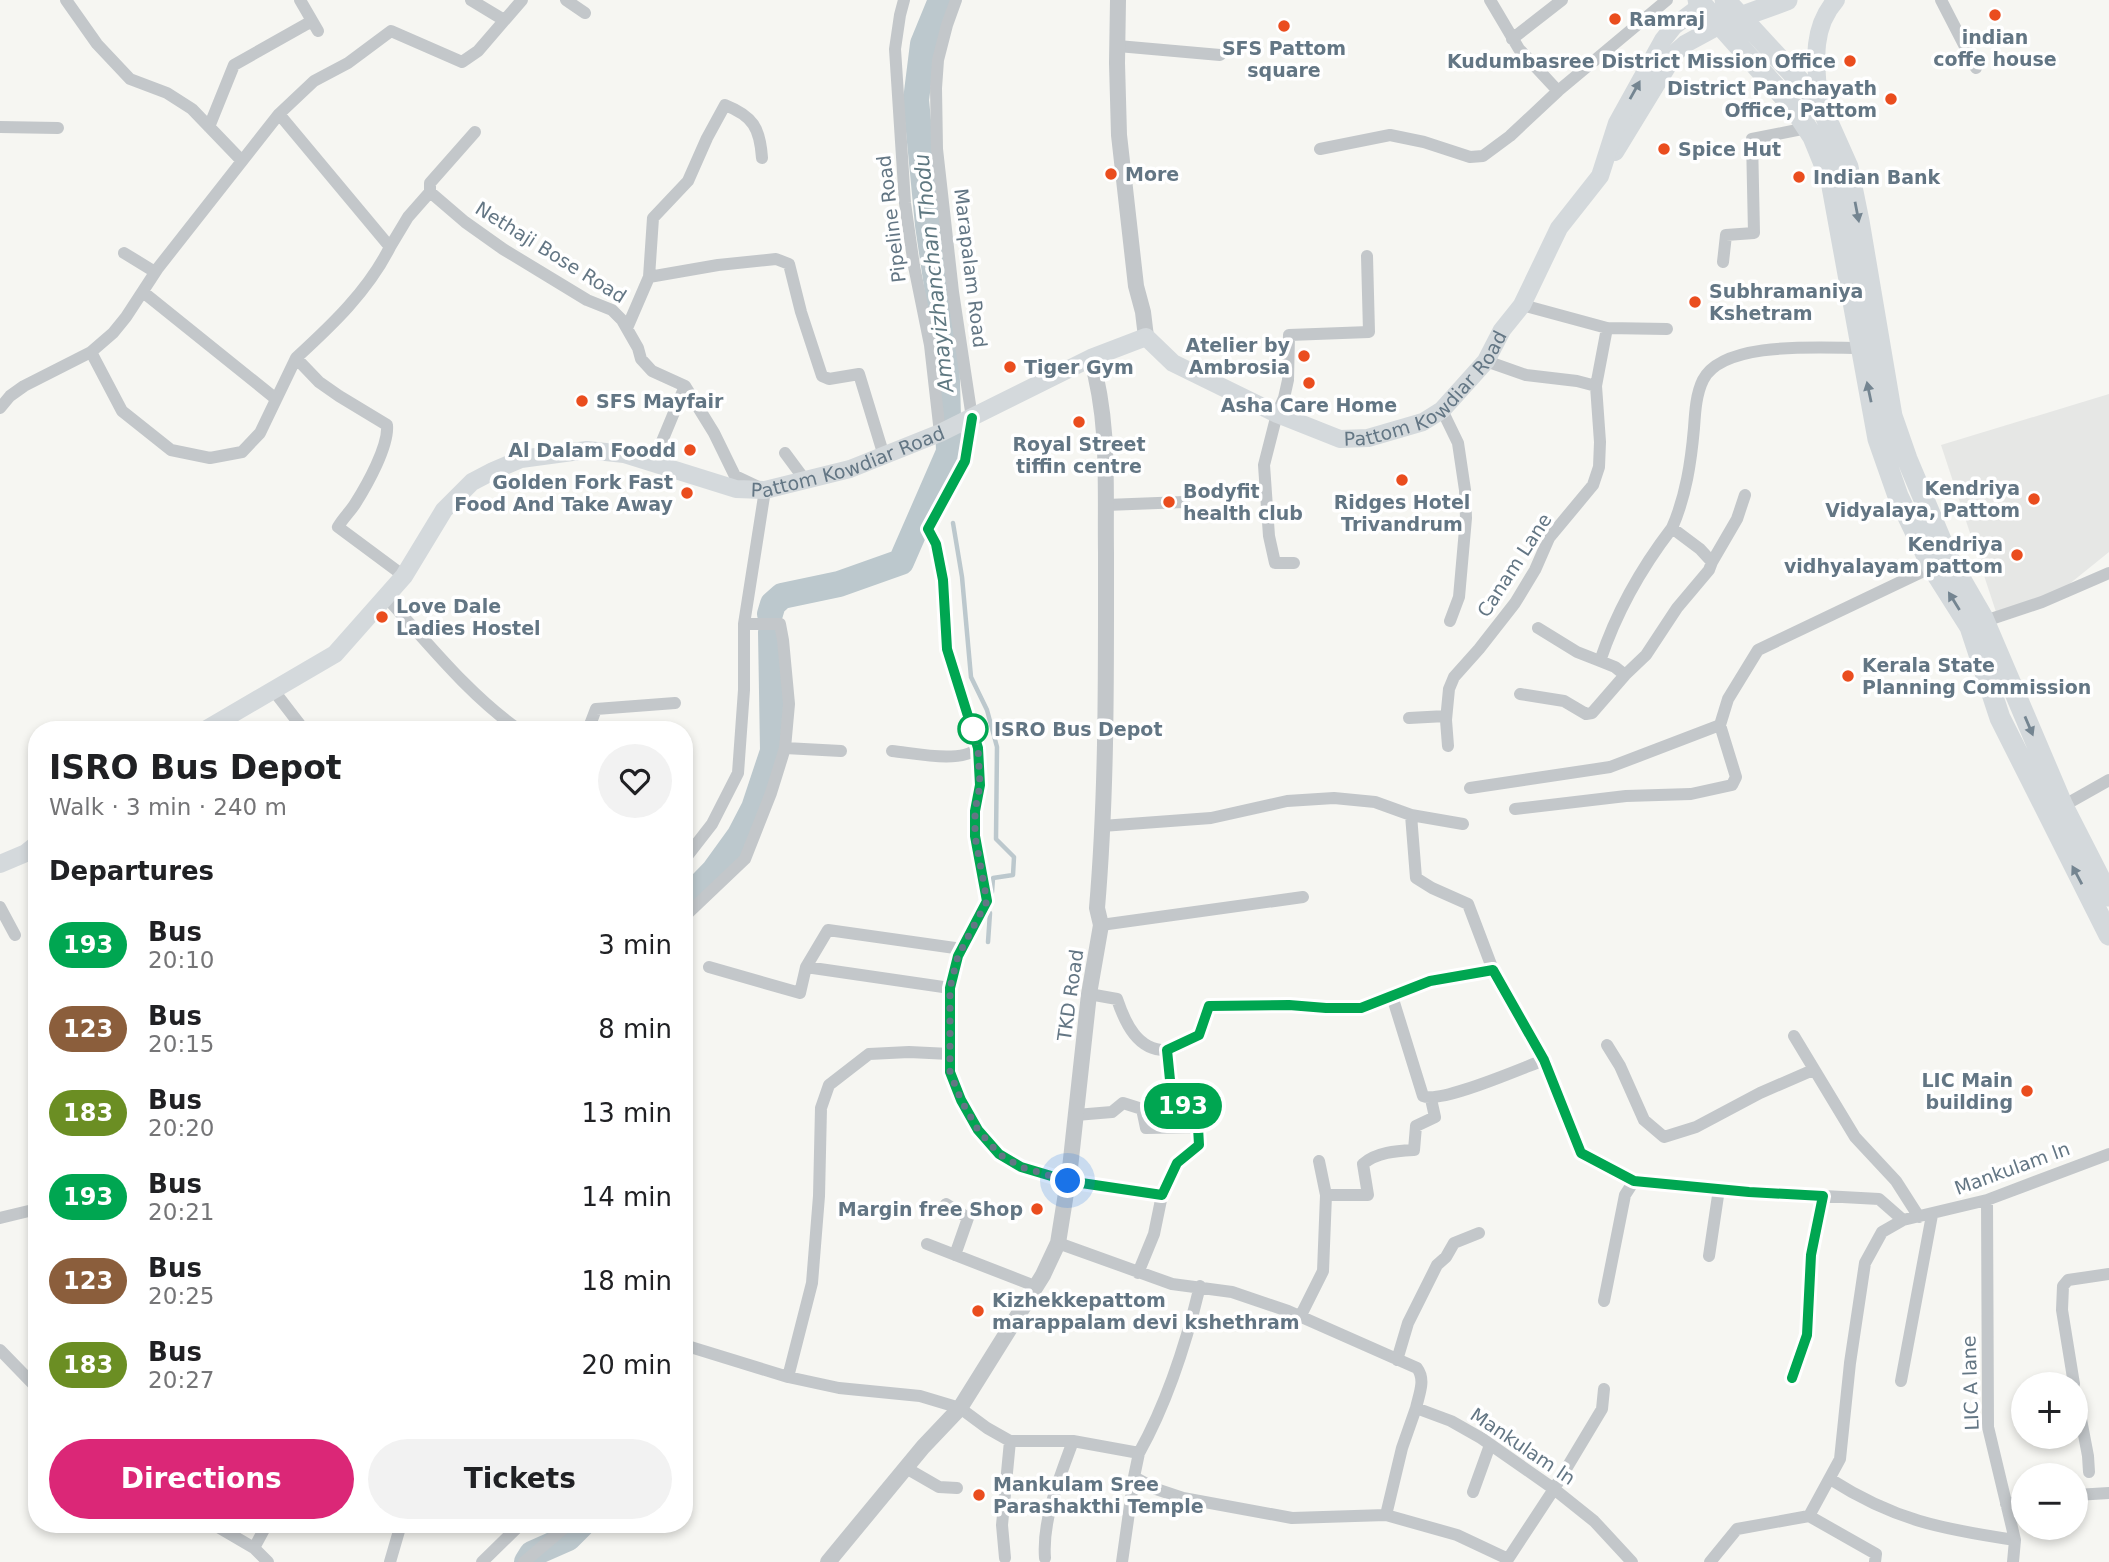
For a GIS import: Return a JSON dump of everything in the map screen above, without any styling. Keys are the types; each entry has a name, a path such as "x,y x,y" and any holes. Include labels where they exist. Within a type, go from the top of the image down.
{"main road":[{"path":"1725,0 1819,102 1848,167 1892,416 1907,459 1977,624 2063,806 2106,881"},
{"path":"1600,176 1676,52 1720,24 1787,0"},
{"path":"1819,102 1815,50 1818,30 1826,11 1836,0"},
{"name":"Pattom Kowdiar Road","path":"221,721 335,653 404,576 444,510 472,482 521,459 587,450 624,454 736,489 765,490 850,469 884,456 972,418 1091,358 1146,337 1172,363 1276,414 1340,439 1354,440 1423,422 1442,410 1486,361 1502,330 1522,305 1559,228 1600,176 1617,123 1663,40 1674,26 1705,2"},
{"path":"1705,2 1720,24 1794,108 1813,137 1831,181 1878,439 1898,496 1932,567 1977,624 2000,718 2109,935"},
{"path":"0,864 28,851"}],"street":[{"path":"66,0 97,44 130,79 167,93 192,109 242,161"},
{"path":"209,127 234,65 315,26 300,0"},
{"path":"471,0 505,20"},
{"path":"0,408 24,386 91,352 113,333 155,272 279,114 314,81 348,63 391,31 462,62 478,51 522,0"},
{"path":"566,0 585,13"},
{"name":"Pipeline Road","path":"904,0 895,49 905,203 930,345 940,433"},
{"name":"Marapalam Road","path":"956,0 938,60 937,149 953,292 972,418 965,461 928,529 936,544 943,580 947,649 978,748 980,785 975,811 975,836 987,901 962,949 950,988 950,1072 961,1100 978,1130 999,1154 1021,1167 1068,1181 1162,1195"},
{"path":"1118,0 1119,135 1136,286 1146,337"},
{"path":"1490,0 1512,39 1533,66 1558,91"},
{"path":"1512,39 1562,0"},
{"path":"1320,149 1390,135 1424,142 1470,157 1483,156 1510,136 1558,91 1667,0"},
{"path":"1941,0 1976,68"},
{"path":"1118,47 1220,55"},
{"path":"627,328 649,277 653,218 688,181 725,105 744,112 755,125 762,158"},
{"path":"279,114 390,247"},
{"path":"0,127 58,128"},
{"path":"1723,262 1726,234 1754,233 1752,139 1807,128"},
{"path":"91,352 122,411 171,450 210,458 242,452 260,432 296,358 352,304 381,266 408,217 430,192 430,183 475,132"},
{"name":"Nethaji Bose Road","path":"430,192 465,222 503,249 587,300 612,310 627,328 641,359 652,371 685,386"},
{"path":"124,253 155,272"},
{"path":"1294,563 1275,563 1269,536 1264,465 1276,414 1284,398 1288,380 1289,335 1369,332 1367,256"},
{"path":"649,277 776,259 789,264 822,376 829,379 859,374 884,456"},
{"path":"142,292 276,399"},
{"path":"1522,305 1607,328 1667,329"},
{"name":"Canam Lane","path":"1448,746 1446,716 1449,689 1454,677 1514,603 1535,570 1549,538 1593,485 1599,467 1600,442 1596,386 1607,328"},
{"path":"1600,661 1612,627 1647,563 1672,528 1689,470 1697,400 1703,379 1716,364 1736,355 1779,348 1861,348"},
{"path":"296,358 340,397 387,425 388,432 380,456 355,505 338,527 404,576"},
{"name":"TKD Road","path":"828,1562 960,1408 1035,1286 1058,1243 1068,1181 1089,994 1101,925 1097,908 1107,648 1107,452 1100,387 1091,358"},
{"path":"1486,361 1527,375 1596,386"},
{"path":"657,463 658,452 685,386"},
{"path":"685,386 714,433 735,476 765,490 744,624 744,690 738,773 712,824 693,848"},
{"path":"1442,410 1458,443 1466,518 1459,597 1450,621"},
{"path":"785,453 805,480"},
{"path":"1520,694 1564,701 1586,713 1592,713 1646,655 1677,608 1709,570 1737,520 1745,495"},
{"path":"1106,505 1184,502"},
{"path":"1672,528 1700,549 1712,562"},
{"path":"1515,809 1626,796 1691,794 1732,785 1737,776 1720,725 1728,699 1758,650 1932,567"},
{"path":"1977,624 2042,602 2109,573"},
{"path":"386,597 470,688 506,721"},
{"path":"693,908 745,859 785,748 789,704 780,624 744,624"},
{"path":"1538,628 1577,652 1615,667 1625,675"},
{"path":"274,691 297,721"},
{"path":"591,721 596,709 675,703"},
{"path":"1409,718 1446,716"},
{"path":"1470,788 1610,767 1720,725"},
{"path":"785,748 841,751"},
{"path":"892,751 950,756 966,755 978,748"},
{"path":"2063,806 2109,780"},
{"path":"1102,826 1211,818 1287,801 1334,798 1375,802 1412,815 1463,824"},
{"path":"1412,815 1416,878 1439,892 1468,904 1493,970 1544,1060 1581,1153 1634,1181 1879,1199 1903,1220"},
{"path":"1101,925 1303,897"},
{"path":"0,907 15,935"},
{"path":"709,967 800,993 806,967 828,930 962,949"},
{"path":"806,967 950,988"},
{"path":"1089,994 1118,999 1123,1017 1136,1038 1150,1047 1167,1050 1199,1035 1209,1006 1361,1008 1430,981 1493,970"},
{"path":"1392,996 1423,1096 1431,1099 1458,1092 1544,1060"},
{"path":"1794,1036 1855,1137 1926,1216 1901,1381"},
{"path":"1607,1045 1620,1066 1644,1119 1664,1138 1696,1127 1760,1093 1813,1070"},
{"path":"1138,1273 1154,1234 1162,1195 1177,1163 1199,1145 1198,1127 1170,1080 1167,1050"},
{"path":"788,1377 812,1283 819,1196 821,1108 829,1085 869,1054 950,1054"},
{"path":"1326,1195 1368,1195 1363,1164 1369,1158 1393,1151 1414,1150 1416,1126 1435,1117 1431,1099"},
{"path":"1076,1115 1112,1112 1123,1103 1142,1110 1146,1128 1198,1127"},
{"name":"Mankulam ln","path":"1809,1516 1840,1459 1850,1363 1865,1263 1882,1232 1903,1220 1987,1200 2109,1154"},
{"path":"1300,1317 1323,1270 1326,1195 1319,1161"},
{"path":"1604,1301 1625,1195 1634,1181"},
{"path":"1709,1256 1719,1188"},
{"path":"1792,1378 1807,1335 1811,1255 1823,1196"},
{"name":"LIC A lane","path":"1987,1200 1988,1427 2011,1524"},
{"path":"946,1204 968,1218 955,1255"},
{"path":"0,1218 28,1211"},
{"path":"1397,1360 1408,1324 1437,1265 1447,1257 1454,1243 1479,1233"},
{"path":"1058,1243 1172,1284 1232,1292 1300,1317 1417,1368 1422,1384 1402,1448 1386,1515"},
{"path":"927,1244 1035,1286"},
{"path":"2072,1372 2062,1310 2063,1286 2068,1280 2109,1274"},
{"path":"1122,1562 1139,1453 1156,1423 1186,1343 1200,1286"},
{"path":"693,1348 788,1377 839,1388 920,1396 960,1408 1010,1441 1073,1441 1139,1453"},
{"path":"0,1350 28,1379"},
{"path":"1134,1477 1156,1489 1183,1498 1292,1518 1386,1515 1457,1535 1510,1561 1602,1409 1604,1389"},
{"name":"Mankulam ln","path":"1416,1408 1451,1420 1554,1489 1594,1521 1624,1559"},
{"path":"1005,1558 1002,1525 1010,1441"},
{"path":"1045,1558 1044,1546 1055,1492 1073,1441"},
{"path":"1473,1492 1490,1445"},
{"path":"2087,1449 2089,1472"},
{"path":"906,1468 939,1487 957,1488"},
{"path":"1830,1479 1861,1499 1907,1519 1953,1531 2011,1539"},
{"path":"2088,1494 2109,1493"},
{"path":"2006,1504 2011,1503"},
{"path":"1710,1562 1737,1529 1809,1516 1876,1554 1875,1562"},
{"path":"229,1533 254,1548 268,1562"},
{"path":"254,1548 262,1533"},
{"path":"390,1562 398,1533"},
{"path":"482,1562 512,1533"},
{"path":"524,1562 558,1533"},
{"name":"LIC A lane","path":"2013,1562 2015,1540"}],"shaded area":[{"name":"Kendriya Vidyalaya, Pattom","path":"2109,394 2109,552 2042,606 1999,621 1941,445"}],"waterway":[{"name":"Amayizhanchan Thodu","path":"770,614 773,604 782,596 839,584 901,562 949,452 946,347 928,225 916,100 923,44 941,0"},
{"path":"953,523 962,577 971,677 987,710 997,747 996,839 1014,857 1013,875 993,878 992,892"},
{"name":"Amayizhanchan Thodu","path":"693,893 714,871 740,835 754,808 773,751 771,632"},
{"path":"988,942 990,913"},
{"name":"Amayizhanchan Thodu","path":"527,1562 532,1554 568,1538 573,1533"}],"bus line":[{"name":"193","path":"972,418 965,461 928,529 936,544 943,580 947,649 978,748 980,785 975,811 975,836 987,901 958,956 950,988 949,1020 950,1072 961,1100 978,1130 999,1154 1021,1167 1068,1181 1162,1195 1177,1163 1199,1145 1198,1127 1184,1108 1170,1080 1167,1050 1199,1035 1209,1006 1361,1008 1430,981 1493,970 1544,1060 1581,1153 1634,1181 1823,1196 1811,1255 1807,1335 1792,1378"}],"place":[{"name":"indian coffe house","path":"1995,15"},
{"name":"Ramraj","path":"1615,19"},
{"name":"SFS Pattom square","path":"1284,26"},
{"name":"Kudumbasree District Mission Office","path":"1850,61"},
{"name":"District Panchayath Office, Pattom","path":"1891,99"},
{"name":"Spice Hut","path":"1664,149"},
{"name":"More","path":"1111,174"},
{"name":"Indian Bank","path":"1799,177"},
{"name":"Subhramaniya Kshetram","path":"1695,302"},
{"name":"Atelier by Ambrosia","path":"1304,356"},
{"name":"Tiger Gym","path":"1010,367"},
{"name":"Asha Care Home","path":"1309,383"},
{"name":"SFS Mayfair","path":"582,401"},
{"name":"Royal Street tiffin centre","path":"1079,422"},
{"name":"Al Dalam Foodd","path":"690,450"},
{"name":"Ridges Hotel Trivandrum","path":"1402,480"},
{"name":"Golden Fork Fast Food And Take Away","path":"687,493"},
{"name":"Kendriya Vidyalaya, Pattom","path":"2034,499"},
{"name":"Bodyfit health club","path":"1169,502"},
{"name":"Kendriya vidhyalayam pattom","path":"2017,555"},
{"name":"Love Dale Ladies Hostel","path":"382,617"},
{"name":"Kerala State Planning Commission","path":"1848,676"},
{"name":"ISRO Bus Depot","path":"973,729"},
{"name":"LIC Main building","path":"2027,1091"},
{"name":"Margin free Shop","path":"1037,1209"},
{"name":"Kizhekkepattom marappalam devi kshethram","path":"978,1311"},
{"name":"Mankulam Sree Parashakthi Temple","path":"979,1495"}],"route":[{"path":"973,729 978,748 980,785 975,811 975,836 987,901 958,956 950,988 950,1072 961,1100 978,1130 999,1154 1021,1167 1068,1181"}]}
